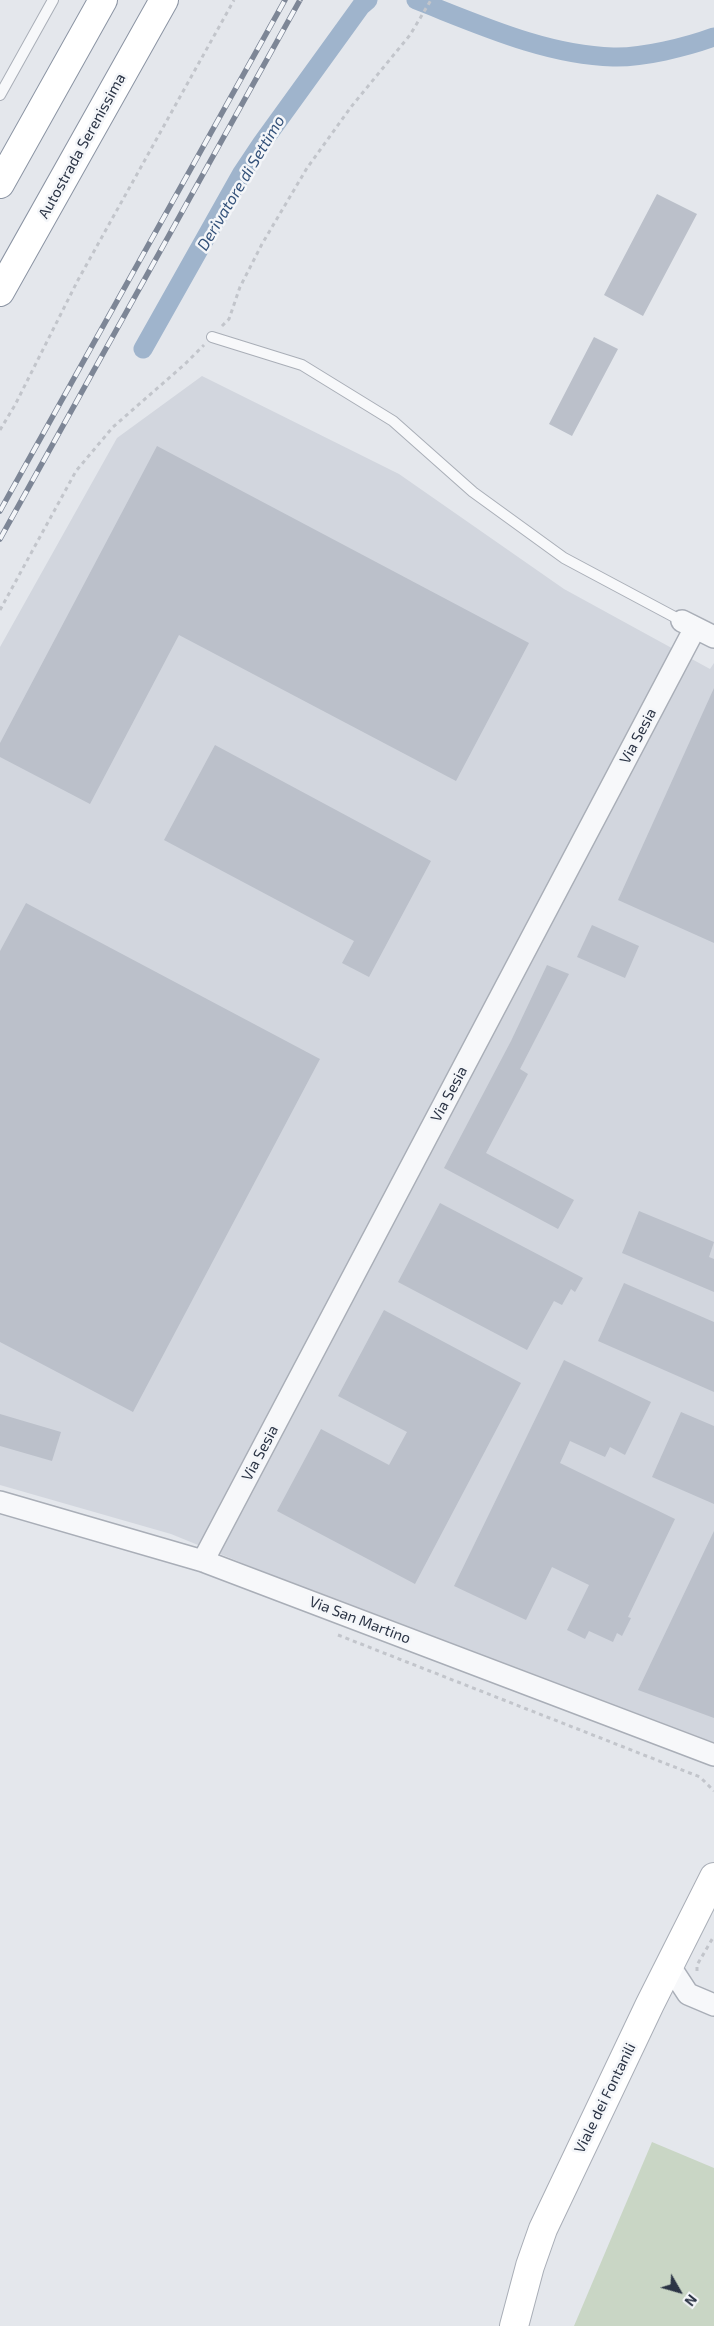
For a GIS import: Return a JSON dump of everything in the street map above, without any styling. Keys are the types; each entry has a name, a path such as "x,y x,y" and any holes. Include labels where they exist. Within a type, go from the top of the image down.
{"main road":[{"path":"0,184 103,0"},
{"name":"Autostrada Serenissima","path":"0,292 164,0"},
{"name":"Viale dei Fontanili","path":"514,2326 530,2266 543,2229 650,2004 714,1877"}],"street":[{"name":"Via Sesia","path":"203,1561 703,628"},
{"name":"Via San Martino","path":"0,1502 203,1561 714,1755"},
{"path":"669,1965 700,1999"},
{"path":"650,2004 700,1999"}],"lane":[{"path":"0,95 53,0"},
{"path":"212,336 302,365 393,421 473,492 564,558 703,628"}],"path":[{"path":"0,430 15,405 78,280 234,0"},
{"path":"0,610 76,472 113,427 185,364 229,319 240,286 308,168 350,107 410,35 431,0"},
{"path":"332,1633 700,1777 714,1792"},
{"path":"700,1999 704,1986 697,1978 697,1965 714,1936"}],"shaded area":[{"path":"202,376 399,474 564,589 710,669 714,663 714,1755 171,1534 0,1485 0,647 117,438"}],"green space":[{"path":"652,2142 714,2168 714,2326 574,2326"}],"building":[{"path":"657,194 697,214 643,316 604,295"},
{"path":"594,337 618,349 572,436 549,424"},
{"path":"157,446 529,643 456,781 179,635 90,804 0,757 0,743"},
{"path":"714,688 714,943 618,900"},
{"path":"215,745 431,861 369,977 342,963 354,941 164,840"},
{"path":"26,903 320,1059 133,1412 0,1342 0,951"},
{"path":"592,925 639,946 625,978 577,957"},
{"path":"547,965 569,974 520,1069 528,1074 486,1153 574,1200 558,1229 444,1168 511,1041"},
{"path":"440,1203 583,1278 575,1292 571,1289 562,1305 554,1301 527,1350 398,1282"},
{"path":"639,1211 714,1242 709,1257 714,1259 714,1292 622,1253"},
{"path":"624,1283 714,1322 714,1392 598,1341"},
{"path":"384,1310 521,1383 415,1584 277,1511 321,1429 389,1465 407,1432 338,1396"},
{"path":"564,1360 651,1402 625,1455 610,1447 605,1457 570,1441 560,1463 675,1519 628,1617 631,1618 622,1636 617,1633 613,1642 589,1631 585,1639 567,1630 589,1585 552,1567 526,1620 454,1586"},
{"path":"681,1412 714,1426 714,1504 652,1477"},
{"path":"0,1414 61,1432 52,1461 0,1446"},
{"path":"714,1531 714,1718 638,1690"}],"waterway":[{"name":"Derivatore di Settimo","path":"143,349 242,173 361,6 368,0"},
{"name":"Derivatore di Settimo","path":"416,0 512,37 562,51 588,55 637,56 678,48 714,37"}],"railway":[{"path":"0,511 285,0"},
{"path":"0,539 300,0"}]}
